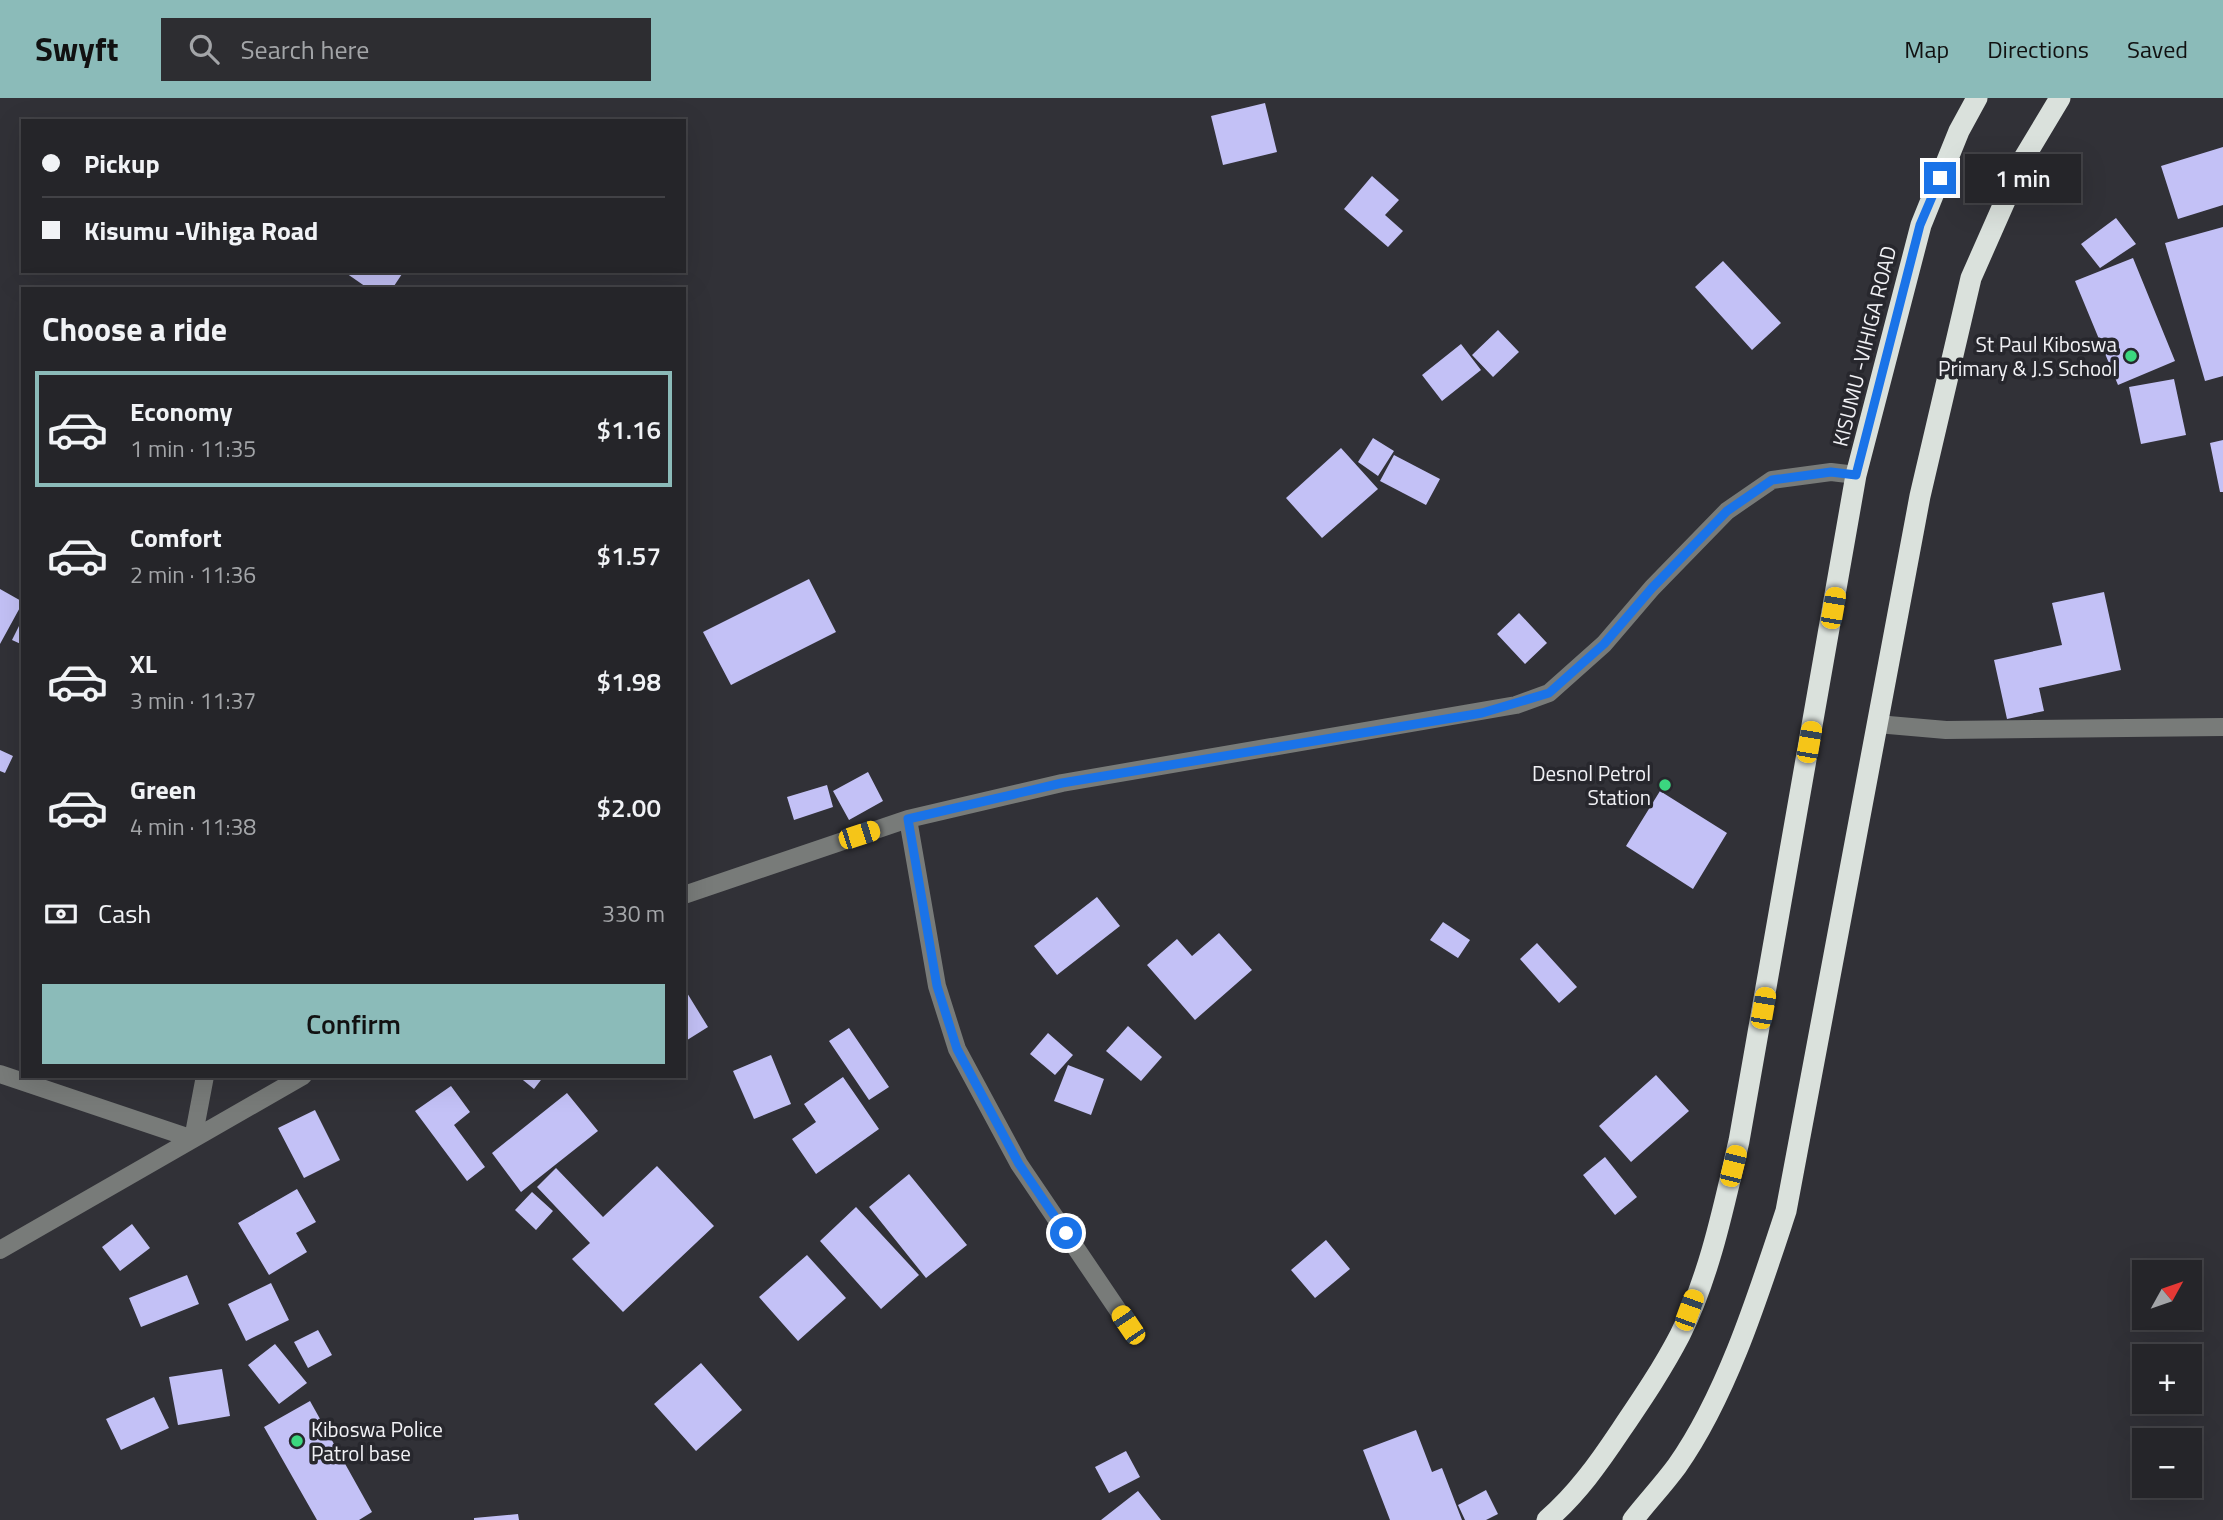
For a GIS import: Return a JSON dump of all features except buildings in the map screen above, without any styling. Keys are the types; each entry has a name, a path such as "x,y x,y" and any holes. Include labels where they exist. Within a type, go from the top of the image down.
{"highway":[{"name":"KISUMU -VIHIGA ROAD","path":"1547,1520 1571,1500 1604,1455 1681,1333 1721,1217 1739,1141 1856,475 1920,225 1959,131 1977,98"},
{"path":"1633,1520 1677,1466 1698,1432 1752,1314 1786,1211 1920,496 1971,278 2024,158 2060,98"}],"street":[{"path":"686,894 908,819 1062,783 1482,713 1549,693 1604,644 1652,588 1727,511 1772,480 1831,472 1856,475"},
{"path":"1877,724 1946,730 2223,727"},
{"path":"908,819 937,986 957,1049 1019,1164 1128,1325"},
{"path":"0,1074 193,1139"},
{"path":"193,1139 205,1078"},
{"path":"0,1250 300,1078"}],"place":[{"name":"St Paul Kiboswa Primary & J.S School","path":"2131,356"},
{"name":"Desnol Petrol Station","path":"1665,785"},
{"name":"Kiboswa Police Patrol base","path":"297,1441"}],"route":[{"path":"1066,1233 1019,1164 957,1049 937,986 908,819 1062,783 1482,713 1549,693 1604,644 1652,588 1727,511 1772,480 1831,472 1856,475 1920,225 1940,178"}]}
